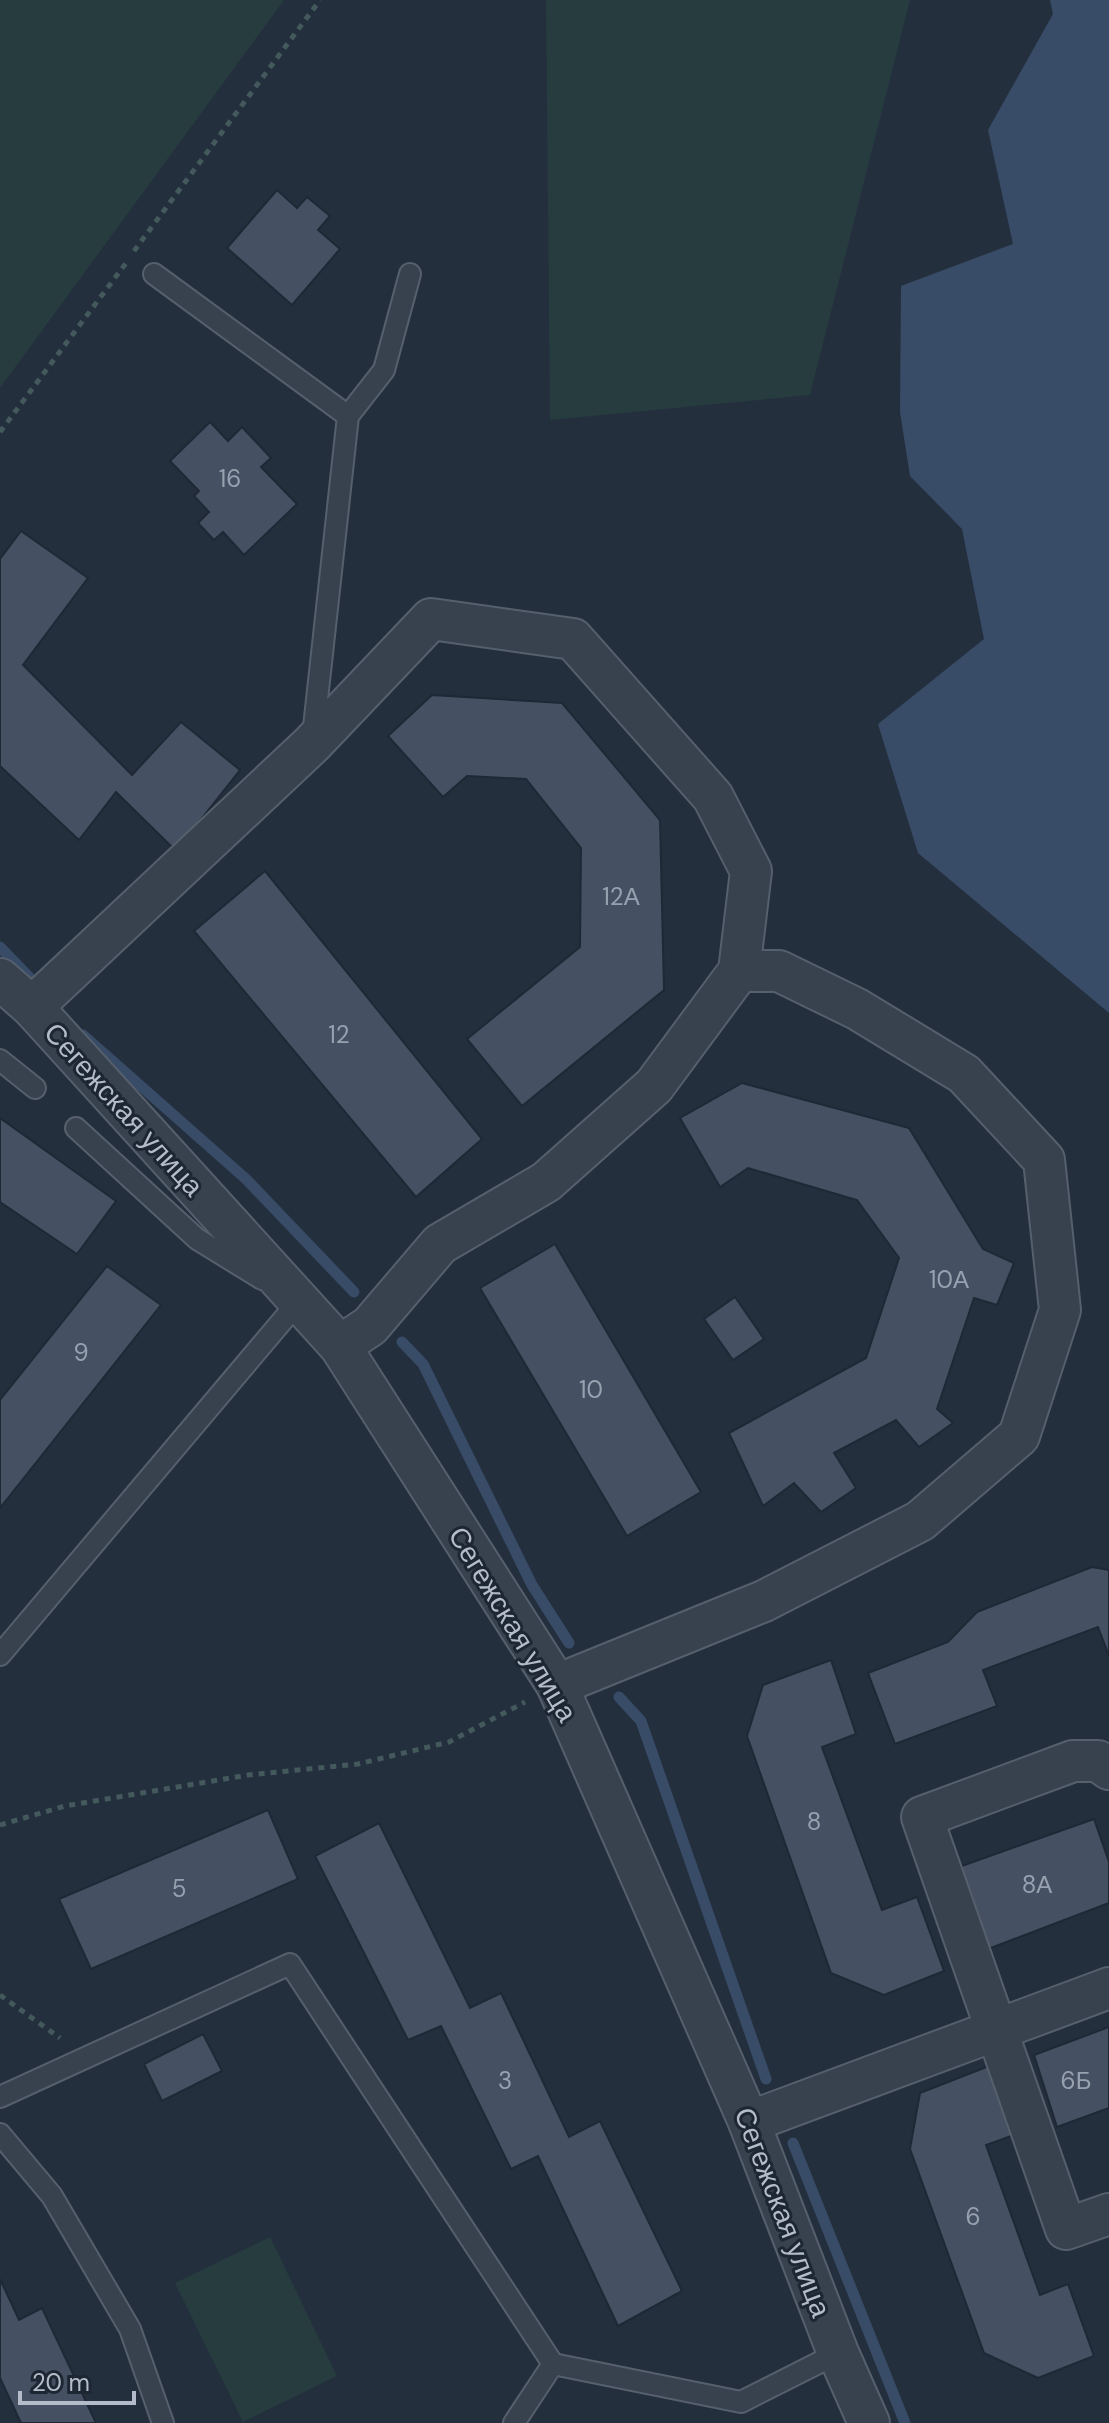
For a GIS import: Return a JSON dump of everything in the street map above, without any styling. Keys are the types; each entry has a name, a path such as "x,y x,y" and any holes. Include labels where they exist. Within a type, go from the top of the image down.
{"street":[{"path":"32,1007 312,744 431,619 573,639 713,797 751,871 739,971 654,1086 546,1182 440,1244 370,1326 340,1346"},
{"path":"557,1685 764,1601 920,1521 1019,1436 1060,1310 1044,1160 964,1074 857,1009 779,971 739,971"},
{"name":"Сегежская улица","path":"0,979 32,1007 340,1346 557,1685 749,2122 838,2353 869,2423"},
{"path":"1109,1769 1098,1761 1073,1761 922,1817 1066,2229 1109,2214"},
{"path":"749,2122 1109,1988"}],"lane":[{"path":"154,274 348,416"},
{"path":"312,744 348,416 384,370 410,274"},
{"path":"0,1060 35,1088"},
{"path":"0,1655 299,1301 197,1239 76,1128"},
{"path":"0,2097 290,1964 553,2364 741,2402 838,2353"},
{"path":"0,2134 52,2196 130,2329 163,2423"},
{"path":"514,2423 553,2364"}],"path":[{"path":"0,432 320,0"},
{"path":"0,1825 65,1806 248,1775 358,1764 449,1742 557,1685"},
{"path":"0,1995 87,2057"}],"green space":[{"path":"0,0 284,0 0,388"},
{"path":"546,0 910,0 810,395 550,420"},
{"path":"270,2237 337,2376 243,2422 175,2283"}],"water":[{"path":"1050,0 1109,0 1109,1013 918,853 878,724 984,639 962,529 910,476 900,412 901,286 1013,244 988,130 1053,14"}],"building":[{"path":"277,190 297,208 307,197 330,216 318,230 340,249 292,305 227,248"},
{"path":"210,422 228,441 242,427 271,458 261,467 297,504 244,555 223,532 214,540 198,523 209,512 194,496 199,491 170,461"},
{"path":"21,531 88,578 23,665 132,775 181,722 240,770 176,851 116,792 79,840 0,766 0,559"},
{"path":"432,695 562,703 660,820 664,990 522,1106 467,1039 580,947 581,848 526,779 467,776 443,797 388,736"},
{"path":"265,871 482,1139 416,1197 194,931"},
{"path":"742,1083 909,1128 983,1249 1014,1263 997,1305 974,1298 937,1409 953,1423 919,1447 896,1420 834,1453 856,1488 821,1512 794,1483 763,1506 729,1433 866,1358 899,1258 857,1200 748,1168 720,1187 680,1118"},
{"path":"0,1118 116,1201 77,1254 0,1202"},
{"path":"555,1244 701,1492 627,1536 480,1288"},
{"path":"107,1266 161,1305 0,1508 0,1400"},
{"path":"735,1297 764,1339 733,1360 704,1319"},
{"path":"1092,1567 1109,1570 1109,1656 1098,1627 983,1670 997,1706 895,1744 868,1673 948,1642 977,1612"},
{"path":"831,1660 856,1734 822,1747 882,1910 917,1897 944,1971 884,1995 831,1973 747,1736 763,1685"},
{"path":"268,1810 298,1879 91,1969 59,1899"},
{"path":"1094,1819 1109,1862 1109,1903 988,1949 959,1867"},
{"path":"379,1823 470,2008 501,1993 569,2137 600,2121 682,2291 618,2326 538,2156 511,2169 441,2026 408,2040 315,1856"},
{"path":"1109,2027 1109,2108 1057,2127 1034,2055"},
{"path":"203,2034 222,2071 162,2101 144,2064"},
{"path":"989,2066 1014,2135 986,2145 1040,2295 1068,2284 1094,2356 1038,2378 984,2353 910,2149 920,2093"},
{"path":"0,2279 19,2320 42,2308 96,2423 21,2423 0,2378"}],"waterway":[{"path":"0,947 29,977"},
{"path":"83,1035 246,1179 354,1292"},
{"path":"402,1342 423,1364 532,1585 569,1643"},
{"path":"619,1697 641,1721 766,2079"},
{"path":"793,2143 905,2423"}]}
